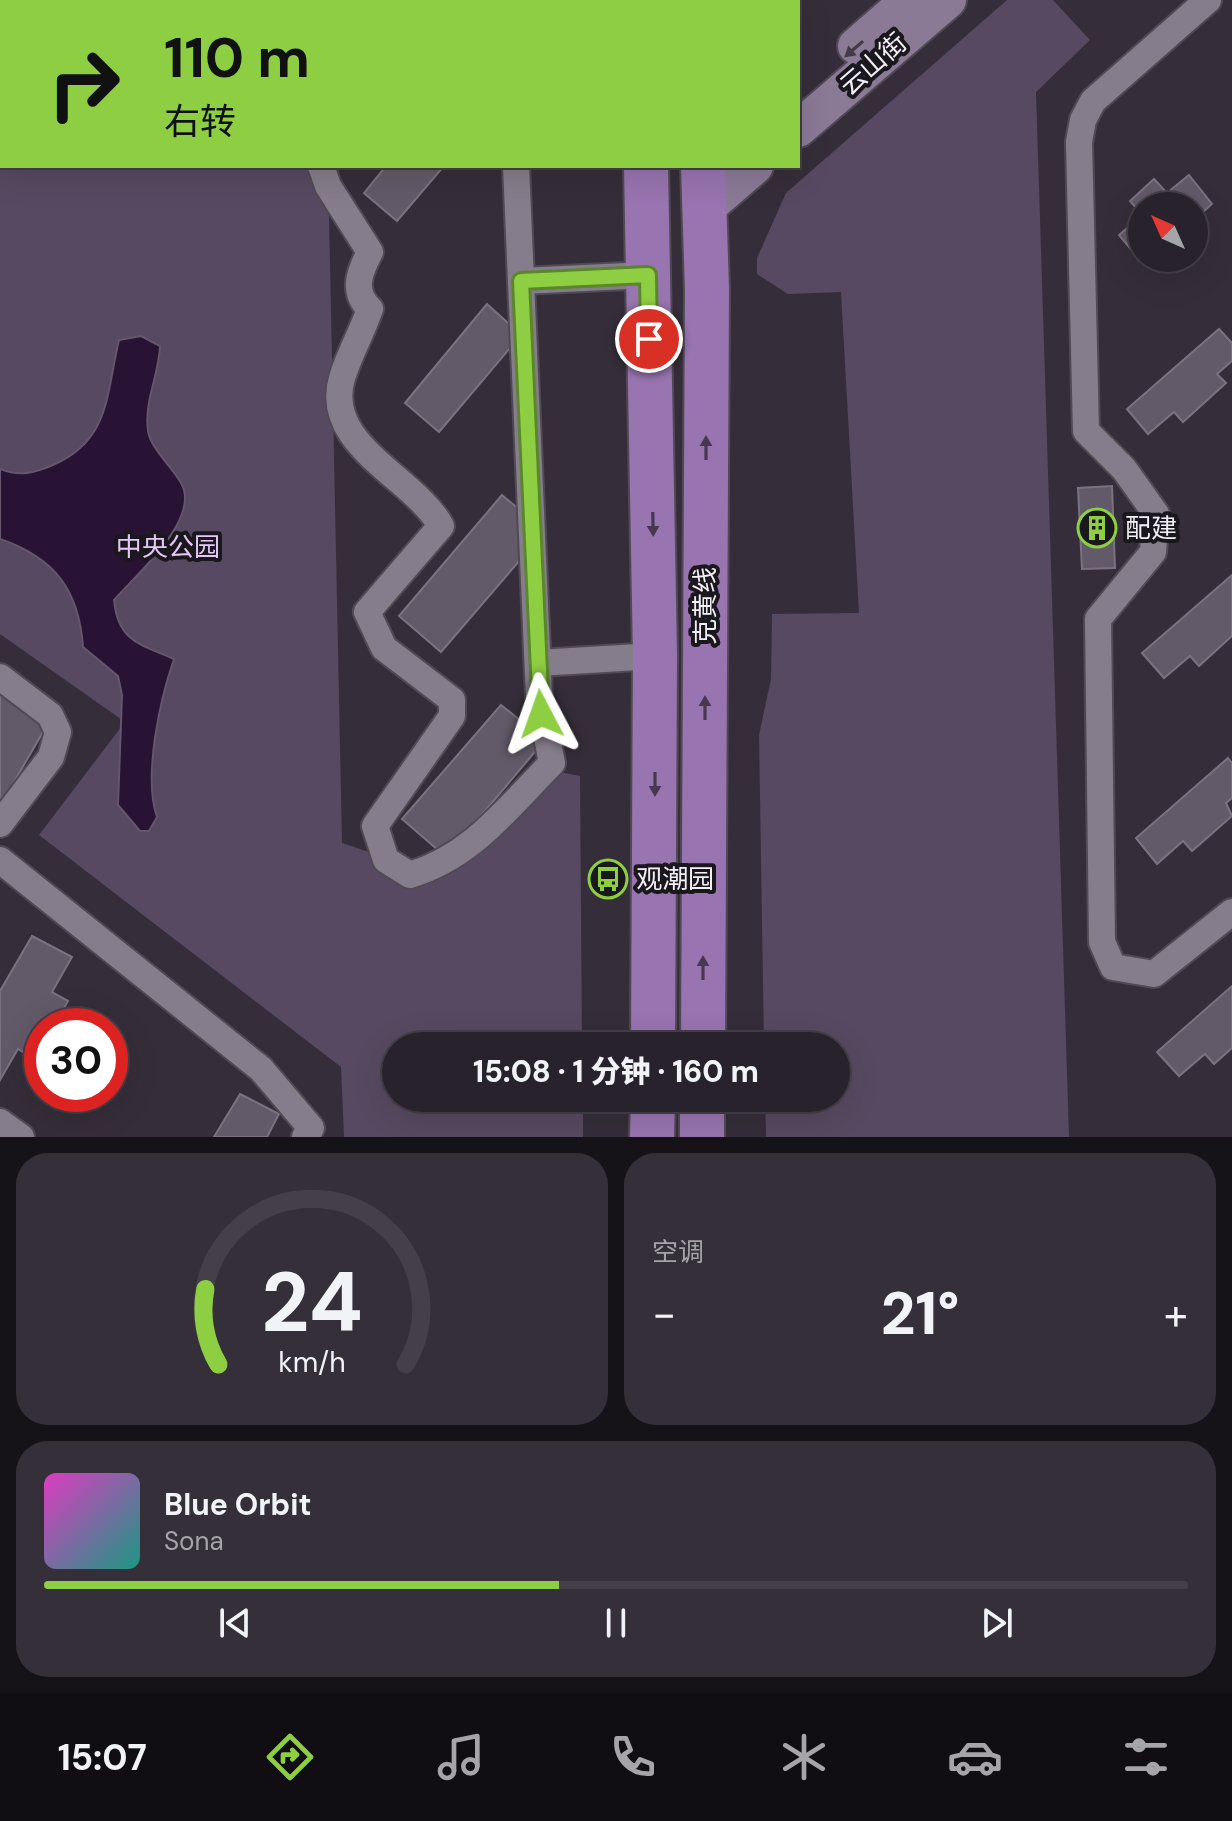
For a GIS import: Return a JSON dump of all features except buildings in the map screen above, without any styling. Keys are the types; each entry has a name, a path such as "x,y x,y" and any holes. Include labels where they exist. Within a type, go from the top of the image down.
{"highway":[{"name":"克黄线","path":"646,168 655,656 653,1032"},
{"name":"克黄线","path":"703,1032 707,181"},
{"path":"652,1137 653,1112"},
{"path":"702,1112 702,1137"}],"street":[{"name":"云山街","path":"800,95 909,0"},
{"name":"云山街","path":"800,127 948,0"},
{"path":"1208,0 1093,101 1083,120 1079,142 1086,431 1124,469 1156,514 1153,552 1098,619 1102,942 1113,967 1154,974 1232,912"},
{"path":"322,168 328,186 370,252 359,271 358,288 370,309 341,380 341,417 365,451 431,508 441,526 367,612 384,648 452,700 452,716 375,826 386,860 410,875 440,866 464,852 552,763 541,714 516,168"},
{"path":"707,181 749,168"},
{"path":"521,281 648,275"},
{"path":"538,663 655,656"},
{"path":"0,677 50,715 58,732 51,757 0,824"},
{"path":"0,860 261,1069 311,1128 305,1137"},
{"path":"0,1122 21,1137"}],"green space":[{"path":"1007,0 1053,0 1090,40 1036,92 1069,1137 766,1137 765,1112 850,1112 850,1032 764,1032 759,735 771,679 772,614 859,613 841,292 788,294 757,274 757,258 786,193"},
{"name":"中央公园","path":"0,168 328,168 342,843 445,877 559,772 580,776 582,1032 382,1032 382,1112 583,1112 583,1137 344,1137 341,1067 39,835 125,722 0,634"}],"shaded area":[{"path":"141,336 160,346 148,409 148,431 157,451 181,483 185,497 175,529 164,545 114,600 120,625 133,640 174,659 155,738 152,781 157,817 149,831 140,831 118,805 122,695 118,676 83,647 76,609 61,579 36,556 0,539 0,469 21,473 40,470 72,455 86,442 103,413 119,340"}],"place":[{"name":"配建","path":"1097,528"},
{"name":"观潮园","path":"608,879"}],"route":[{"path":"541,714 521,281 648,275 649,339"}]}
